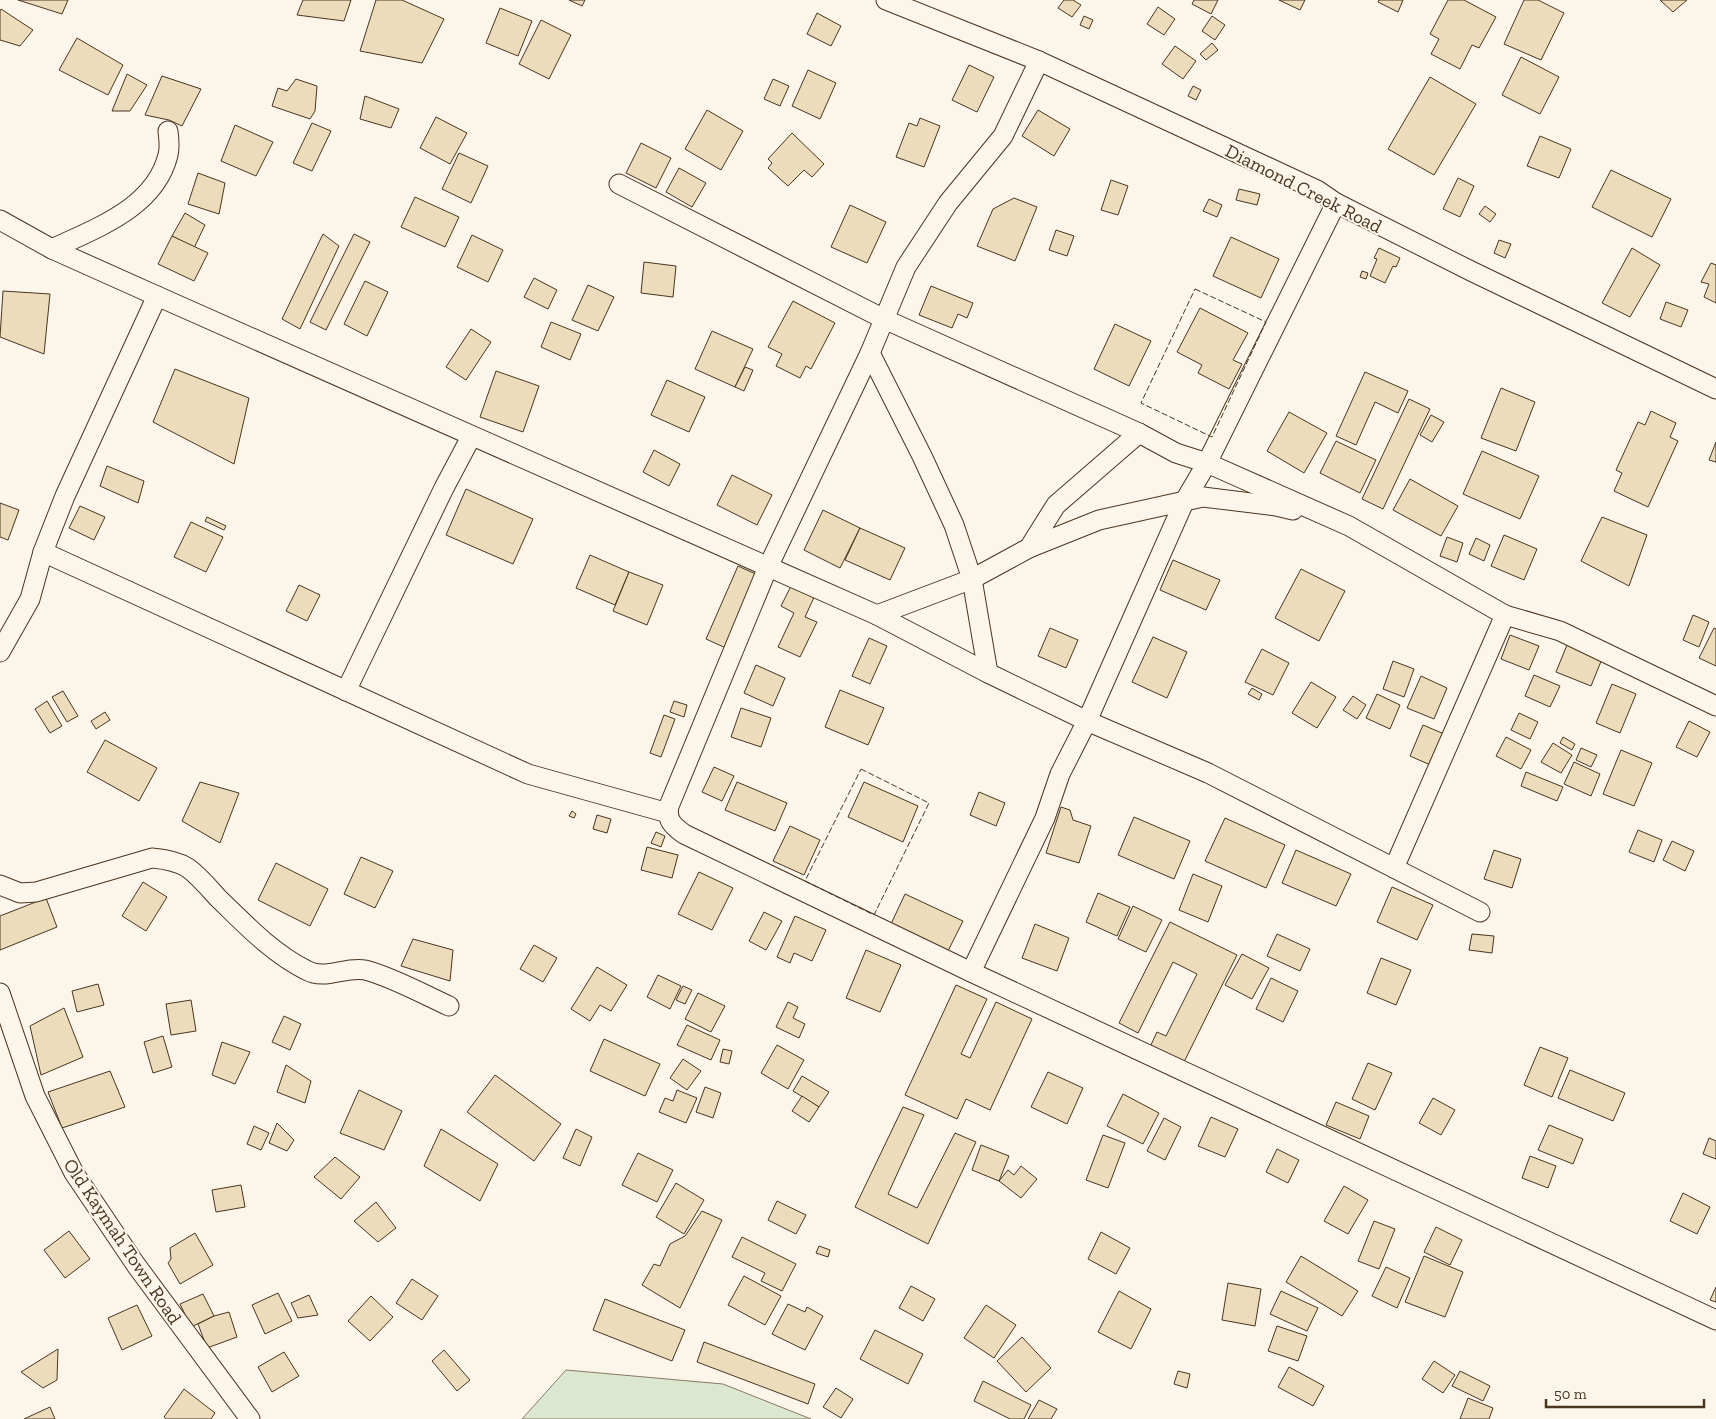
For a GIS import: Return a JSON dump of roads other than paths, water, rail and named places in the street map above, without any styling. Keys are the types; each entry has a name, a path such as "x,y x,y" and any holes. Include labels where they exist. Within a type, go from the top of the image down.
{"street":[{"name":"Diamond Creek Road","path":"886,0 1039,61 1317,190 1336,204 1716,389"},
{"path":"1039,61 1003,136 948,203 906,267 870,353 768,567 668,813 669,821 684,834 971,972 1716,1320"},
{"path":"52,248 114,219 139,203 155,182 164,166 169,153 168,132"},
{"path":"619,184 884,320 1139,434 1176,453 1207,463 1349,526 1505,615 1560,631 1716,706"},
{"path":"971,972 1044,818 1060,774 1087,721 1184,502 1207,463 1336,204"},
{"path":"0,220 52,248 157,296 878,615 988,673 1087,721 1208,773 1480,912"},
{"path":"0,652 30,599 44,552 65,496 157,296"},
{"path":"870,353 922,456 954,526 972,579 988,673"},
{"path":"1029,548 1056,505 1139,434"},
{"path":"346,690 471,436"},
{"path":"878,615 972,579 1029,548 1099,520 1202,497 1276,506 1349,526"},
{"path":"44,552 528,774 668,813"},
{"path":"1394,868 1505,615"},
{"path":"0,884 20,893 36,892 152,858 171,860 189,869 249,928 307,972 322,975 339,971 364,970 449,1006"},
{"name":"Old Kaymah Town Road","path":"0,993 35,1096 74,1172 136,1265 250,1419"}]}
